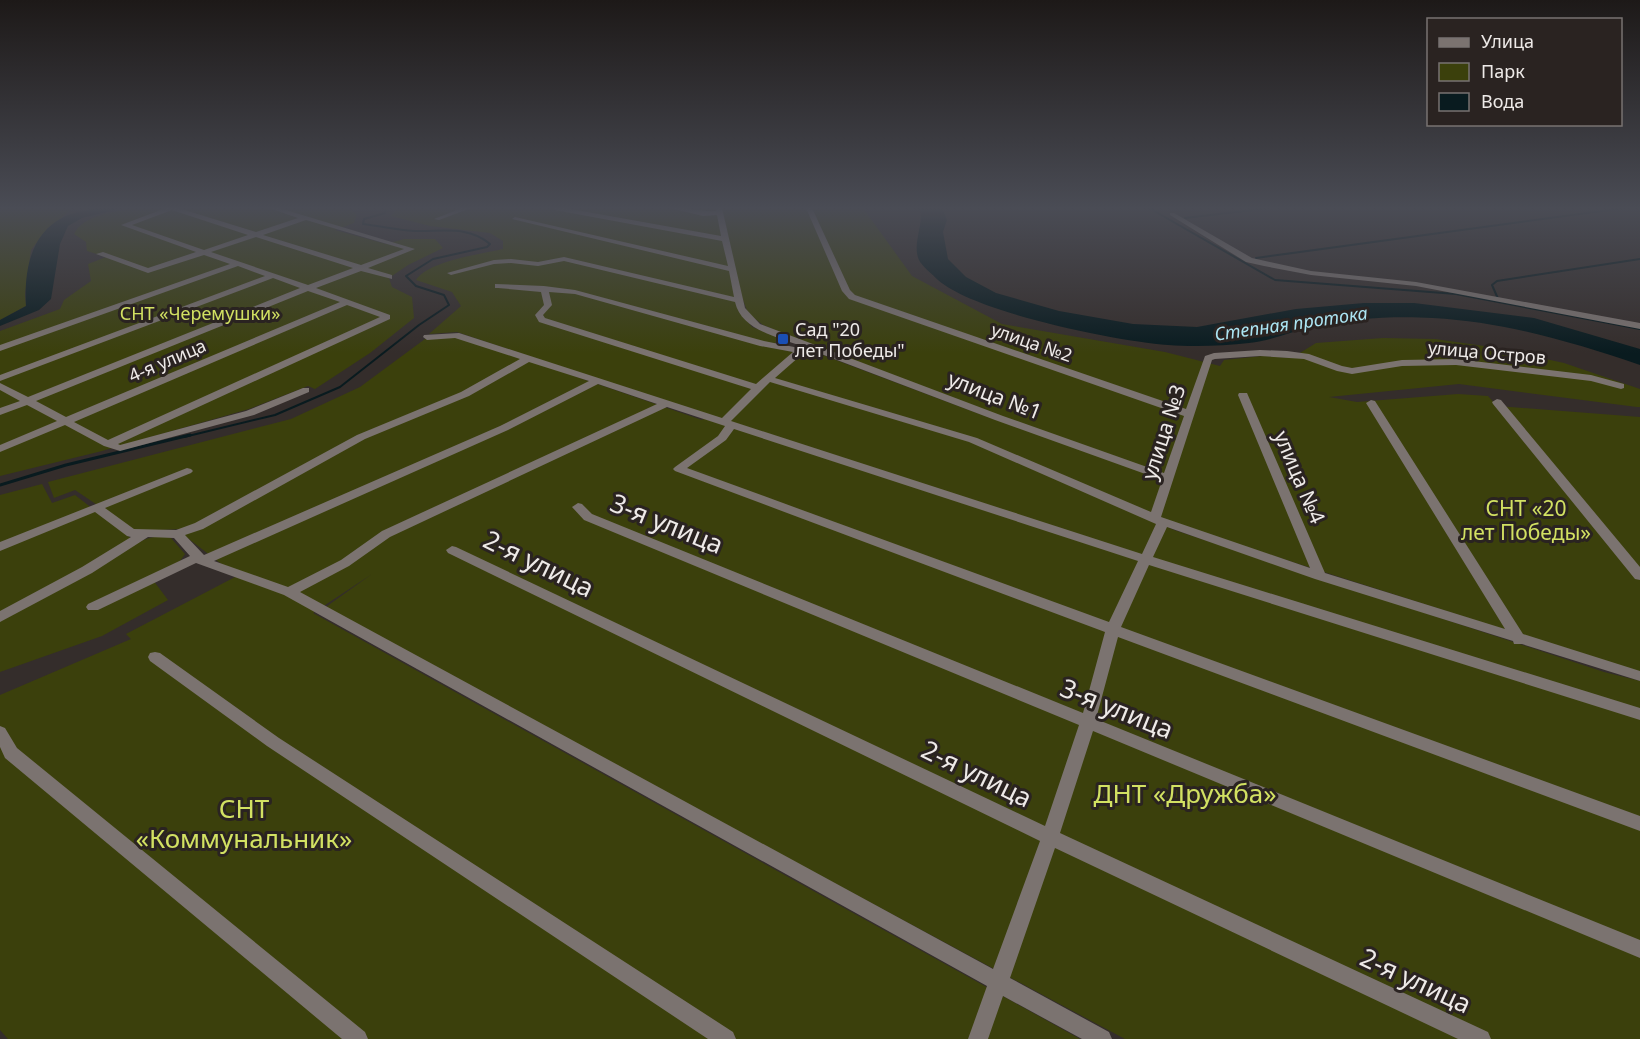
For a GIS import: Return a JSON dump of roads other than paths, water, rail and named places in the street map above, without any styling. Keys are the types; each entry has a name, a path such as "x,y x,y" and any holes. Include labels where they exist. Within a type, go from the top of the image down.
{"street":[{"path":"107,256 147,271 191,256"},
{"path":"108,444 387,317 216,256"},
{"path":"326,256 389,277"},
{"path":"0,412 392,256"},
{"path":"678,256 732,269"},
{"path":"729,256 741,309 758,326 804,347"},
{"name":"улица №2","path":"831,256 846,291 863,303 1189,414"},
{"path":"1243,256 1264,264 1311,273 1416,284 1640,326"},
{"path":"451,273 494,262 538,264 564,259 738,300"},
{"path":"0,348 237,264"},
{"path":"0,378 272,276"},
{"path":"498,286 575,291 763,344 804,347"},
{"path":"544,288 548,305 539,315 542,320 758,387"},
{"name":"4-я улица","path":"0,449 348,302"},
{"path":"427,337 456,335 1145,559 1640,714"},
{"path":"804,347 758,387 727,423 722,438 679,469 1640,824"},
{"name":"улица №1","path":"804,347 1168,479"},
{"name":"улица Остров","path":"1208,358 1260,353 1287,354 1306,356 1340,369 1352,371 1402,363 1456,362 1591,378 1621,386"},
{"path":"97,508 131,533 177,534 199,526 361,437 465,394 529,358"},
{"name":"улица №3","path":"978,1039 1050,837 1088,722 1113,628 1145,559 1159,520 1168,479 1208,358"},
{"path":"769,379 973,440 1159,520 1320,576 1640,676"},
{"path":"93,607 504,428 597,381"},
{"path":"0,386 108,444 120,448 250,413 306,390"},
{"name":"улица №4","path":"1243,394 1320,576"},
{"path":"1497,402 1640,576"},
{"path":"1371,403 1519,640"},
{"path":"289,592 345,563 386,534 664,404"},
{"path":"0,547 187,471"},
{"name":"3-я улица","path":"578,507 588,517 1640,949"},
{"path":"177,534 200,559 289,592 1102,1039"},
{"path":"0,617 87,570 143,535"},
{"name":"2-я улица","path":"453,550 1050,837 1481,1039"},
{"path":"155,657 273,742 726,1039"},
{"path":"0,732 11,753 358,1039"}],"water":[{"path":"32,256 58,256 51,299 39,310 0,326 0,320 26,306 28,267"},
{"name":"Степная протока","path":"918,256 948,256 966,277 996,293 1059,311 1133,324 1197,327 1296,309 1364,303 1414,303 1534,318 1640,349 1640,365 1538,334 1460,320 1433,318 1358,319 1315,326 1257,342 1219,345 1168,345 1115,338 1048,323 983,304 938,280"}],"waterway":[{"path":"184,437 275,415 340,387 419,325 449,305 444,295 416,286 406,276 433,259 444,256"},
{"path":"1234,256 1275,280 1456,294 1640,329"},
{"path":"1256,258 1267,256"},
{"path":"1499,301 1492,285 1497,281 1640,259"},
{"path":"0,485 66,465 190,435"}],"place":[{"name":"Сад \"20 лет Победы\"","path":"783,339"}],"park label":[{"name":"СНТ «Черемушки»","path":"200,313"},
{"name":"СНТ «20 лет Победы»","path":"1526,520"},
{"name":"ДНТ «Дружба»","path":"1185,793"},
{"name":"СНТ «Коммунальник»","path":"244,823"}]}
